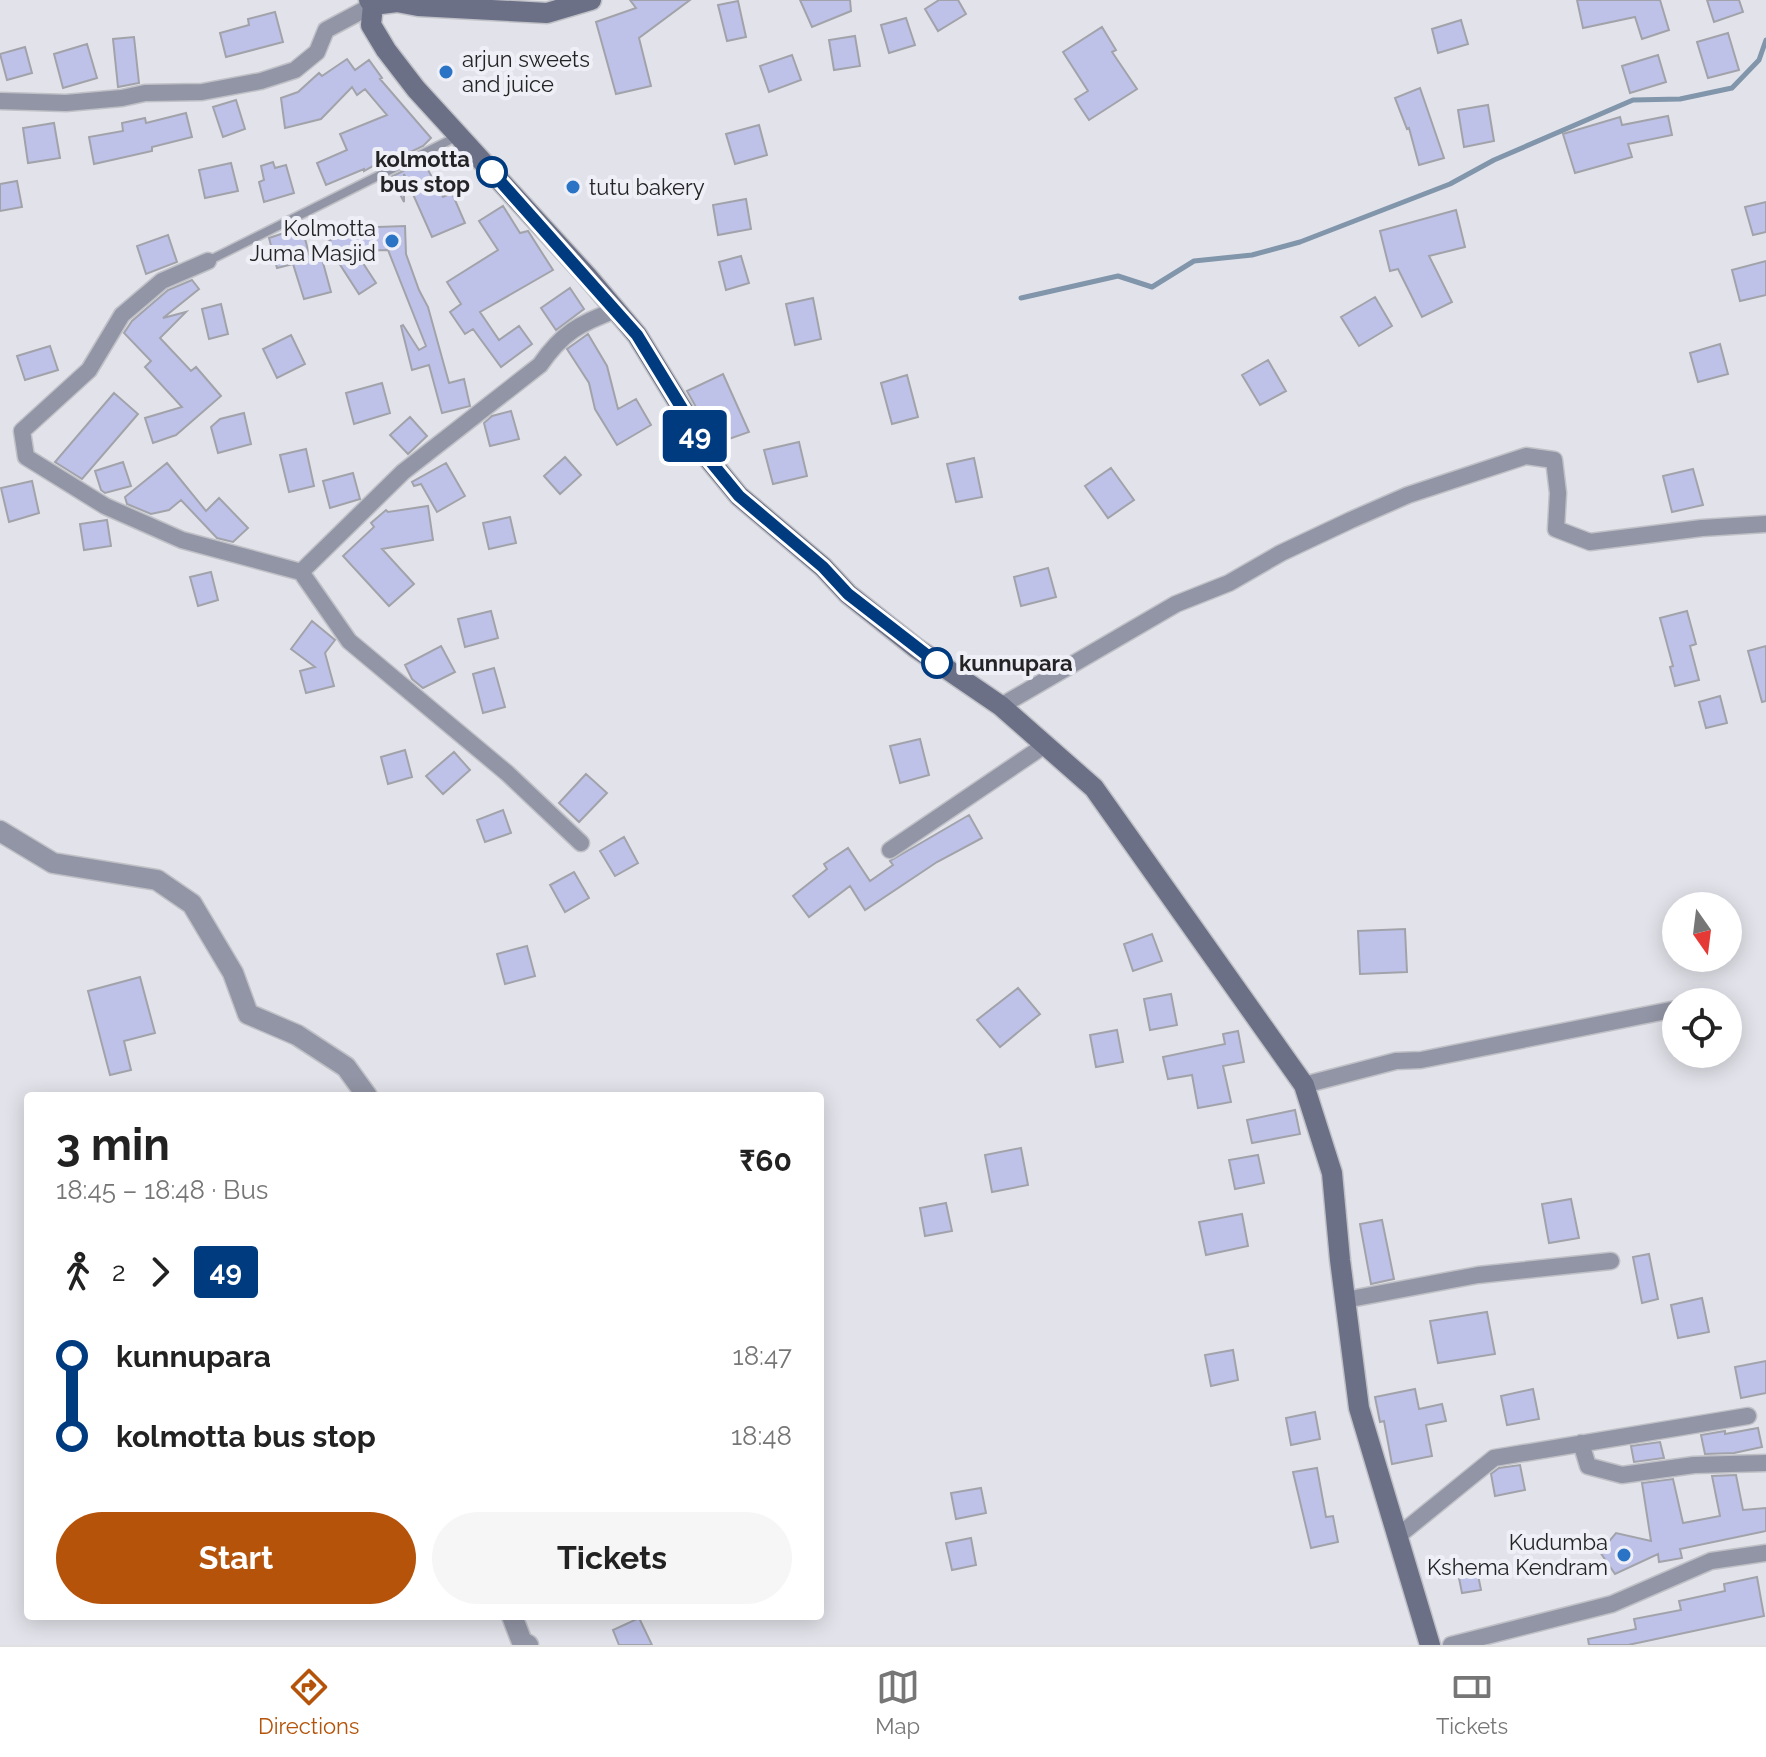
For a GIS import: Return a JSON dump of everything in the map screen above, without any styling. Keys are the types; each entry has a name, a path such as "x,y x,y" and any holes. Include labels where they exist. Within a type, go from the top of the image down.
{"main road":[{"path":"591,0 547,13 418,6 397,2 371,3 371,25 416,89 637,335 686,415 702,451 739,496 823,567 848,594 916,648 1001,706 1094,788 1304,1085 1332,1173 1359,1408 1430,1645"}],"street":[{"path":"0,101 66,103 145,93 202,92 261,81 295,70 317,52 326,30 371,3"},
{"path":"208,261 162,281 122,315 89,370 22,431 26,457 105,506 182,540 301,572 349,641 507,773 581,843"},
{"path":"301,572 403,472 540,365 555,342 591,319 616,310"},
{"path":"1001,706 1176,604 1229,583 1281,553 1408,495 1526,456 1554,460 1558,493 1556,529 1590,542 1702,528 1766,524"},
{"path":"890,850 1045,745"},
{"path":"0,831 53,863 157,880 192,904 233,973 248,1014 297,1035 346,1067 364,1092"},
{"path":"1304,1085 1396,1061 1421,1060 1662,1012"},
{"path":"1345,1300 1478,1275 1611,1261"},
{"path":"1398,1536 1494,1458 1748,1416"},
{"path":"1581,1443 1588,1466 1622,1475 1694,1465 1766,1463"},
{"path":"1451,1645 1612,1604 1711,1561 1766,1553"},
{"path":"514,1620 522,1642 528,1645"}],"lane":[{"path":"208,261 458,135"}],"building":[{"path":"630,0 690,0 639,38 651,86 616,94 596,22 636,8"},
{"path":"800,0 850,0 851,11 812,27"},
{"path":"939,0 958,0 966,14 938,31 925,9"},
{"path":"1577,0 1660,0 1669,30 1642,39 1635,17 1583,28"},
{"path":"1707,0 1739,0 1743,12 1714,22"},
{"path":"738,1 746,37 727,41 718,5"},
{"path":"275,12 283,42 226,57 220,33 249,25 248,19"},
{"path":"906,18 915,45 889,53 881,25"},
{"path":"1461,20 1468,44 1438,53 1432,29"},
{"path":"1102,27 1116,50 1112,52 1137,89 1089,120 1075,99 1088,91 1063,52"},
{"path":"1728,33 1739,70 1708,78 1697,42"},
{"path":"855,36 860,66 834,70 829,40"},
{"path":"134,37 139,83 118,87 113,39"},
{"path":"87,44 97,78 63,88 54,54"},
{"path":"25,47 32,73 7,80 0,54"},
{"path":"792,55 801,80 769,92 760,66"},
{"path":"1658,55 1666,82 1630,93 1622,66"},
{"path":"347,59 355,70 369,60 380,79 431,138 423,146 384,165 382,161 326,185 317,163 347,150 340,134 387,115 365,89 357,95 352,87 321,119 285,128 281,98 298,92 319,73 322,76"},
{"path":"1420,88 1444,158 1419,165 1409,128 1395,98"},
{"path":"236,100 245,129 223,137 213,107"},
{"path":"1488,105 1494,141 1464,147 1458,110"},
{"path":"186,113 192,137 152,147 152,151 94,164 89,137 123,131 122,123 145,118 146,123"},
{"path":"1668,116 1672,135 1628,144 1632,157 1575,173 1563,134 1620,117 1622,125"},
{"path":"54,123 60,158 28,163 23,128"},
{"path":"759,125 767,155 735,164 726,134"},
{"path":"423,161 443,197 452,193 465,223 432,237 404,174 404,202 391,177"},
{"path":"273,162 275,168 286,165 294,193 264,202 259,182 264,180 261,166"},
{"path":"231,163 238,191 205,198 199,170"},
{"path":"17,181 22,207 0,211 0,184"},
{"path":"746,199 751,229 718,235 713,205"},
{"path":"1766,202 1766,232 1753,235 1745,207"},
{"path":"503,206 520,233 528,231 553,270 480,312 499,340 519,326 532,344 501,367 473,329 465,334 450,312 461,304 447,282 498,250 479,221"},
{"path":"1456,210 1465,247 1429,256 1452,302 1422,317 1398,269 1390,271 1380,231"},
{"path":"405,226 406,254 428,307 449,383 464,379 470,406 442,413 429,365 412,370 401,326 419,350 426,346 388,250 355,251 376,283 359,294 326,243 350,228"},
{"path":"302,227 309,254 319,248 331,292 304,299 293,264 277,268 269,238"},
{"path":"168,235 177,262 146,274 137,246"},
{"path":"741,256 749,283 726,290 719,262"},
{"path":"1766,261 1766,295 1740,301 1732,270"},
{"path":"192,280 199,289 163,318 186,312 160,338 191,371 196,367 221,396 176,435 153,443 145,418 182,407 145,367 151,361 124,333 132,321 168,290"},
{"path":"570,288 584,309 556,330 541,308"},
{"path":"1375,297 1392,326 1359,346 1341,317"},
{"path":"813,298 821,339 795,345 786,304"},
{"path":"221,304 228,334 209,339 202,309"},
{"path":"588,334 607,366 618,409 636,399 651,425 617,445 595,409 589,383 567,349"},
{"path":"291,335 305,364 277,378 263,349"},
{"path":"1720,344 1728,374 1698,382 1690,353"},
{"path":"50,346 58,370 25,380 17,356"},
{"path":"1268,360 1286,391 1260,405 1242,375"},
{"path":"723,374 749,432 726,440 714,410 701,416 687,391"},
{"path":"907,375 918,417 892,424 881,383"},
{"path":"382,383 390,413 354,424 346,393"},
{"path":"114,393 138,414 82,479 55,462"},
{"path":"511,411 519,439 490,446 484,423 492,416"},
{"path":"244,413 251,444 218,453 211,427 220,419"},
{"path":"410,417 427,436 408,454 390,435"},
{"path":"799,442 807,476 773,484 764,450"},
{"path":"306,449 314,486 289,492 280,455"},
{"path":"565,457 581,475 560,494 544,476"},
{"path":"974,458 982,497 956,502 947,464"},
{"path":"123,462 131,486 105,493 101,490 95,471"},
{"path":"167,463 206,511 219,498 248,528 233,542 217,538 181,500 169,510 151,514 127,504 125,497"},
{"path":"446,463 465,496 437,512 421,484 414,486 412,482"},
{"path":"1111,468 1134,500 1108,518 1085,486"},
{"path":"1693,469 1703,505 1672,512 1663,476"},
{"path":"353,473 360,499 330,508 323,481"},
{"path":"32,481 39,513 9,522 1,488"},
{"path":"428,506 433,540 382,549 414,584 389,606 343,556 374,527 371,523 386,510"},
{"path":"510,517 516,543 489,549 483,523"},
{"path":"107,520 111,546 84,550 80,524"},
{"path":"1048,568 1056,597 1021,606 1014,577"},
{"path":"211,572 218,600 198,606 190,577"},
{"path":"491,611 498,638 465,647 458,619"},
{"path":"1687,611 1696,644 1690,646 1699,680 1675,686 1660,618"},
{"path":"312,621 335,640 325,653 334,686 306,693 300,671 315,667 291,649"},
{"path":"441,646 455,672 423,688 412,679 405,665"},
{"path":"1766,646 1766,701 1762,702 1748,651"},
{"path":"494,668 505,707 483,713 473,674"},
{"path":"1720,696 1727,723 1706,728 1699,702"},
{"path":"920,739 929,775 900,783 890,746"},
{"path":"405,750 412,777 388,784 381,757"},
{"path":"454,752 470,770 443,794 426,776"},
{"path":"586,774 607,793 579,822 559,803"},
{"path":"503,810 511,833 485,842 477,820"},
{"path":"969,815 982,838 937,862 865,910 850,886 809,917 793,896 827,869 824,864 848,848 870,881 893,865 890,861"},
{"path":"624,837 638,863 615,876 600,851"},
{"path":"574,872 589,898 565,912 550,885"},
{"path":"1405,929 1407,972 1360,974 1358,931"},
{"path":"1152,934 1162,961 1133,971 1124,944"},
{"path":"527,946 535,976 505,984 497,954"},
{"path":"140,977 155,1033 124,1041 131,1070 110,1075 88,991"},
{"path":"1018,988 1040,1014 1000,1047 977,1020"},
{"path":"1171,994 1177,1025 1150,1030 1144,999"},
{"path":"1117,1030 1123,1062 1096,1067 1090,1035"},
{"path":"1238,1031 1244,1062 1223,1066 1231,1102 1198,1108 1192,1075 1168,1079 1163,1057 1225,1044 1223,1034"},
{"path":"1295,1110 1300,1134 1252,1143 1247,1120"},
{"path":"1021,1148 1028,1185 992,1192 985,1155"},
{"path":"1258,1155 1264,1183 1235,1189 1229,1160"},
{"path":"1571,1199 1579,1238 1549,1243 1542,1204"},
{"path":"946,1203 952,1231 925,1236 920,1208"},
{"path":"1242,1214 1248,1246 1206,1255 1199,1222"},
{"path":"1382,1220 1394,1279 1371,1284 1360,1224"},
{"path":"1649,1254 1658,1299 1642,1303 1633,1257"},
{"path":"1702,1298 1709,1332 1678,1338 1671,1305"},
{"path":"1487,1312 1495,1354 1438,1363 1430,1321"},
{"path":"1233,1350 1238,1380 1211,1386 1205,1355"},
{"path":"1766,1361 1766,1393 1741,1398 1735,1367"},
{"path":"1415,1389 1419,1409 1442,1404 1446,1421 1426,1425 1432,1456 1392,1464 1384,1421 1380,1422 1375,1397"},
{"path":"1533,1389 1539,1419 1507,1425 1501,1396"},
{"path":"1315,1412 1320,1439 1291,1445 1286,1418"},
{"path":"1758,1428 1762,1447 1734,1453 1705,1454 1701,1435"},
{"path":"1660,1442 1664,1458 1634,1462 1631,1446"},
{"path":"1520,1465 1525,1490 1495,1496 1491,1474 1499,1468"},
{"path":"1317,1468 1326,1517 1333,1516 1338,1542 1311,1548 1293,1472"},
{"path":"1736,1475 1743,1510 1766,1508 1766,1531 1680,1549 1682,1558 1659,1562 1658,1554 1615,1574 1600,1552 1616,1533 1651,1541 1642,1483 1673,1479 1683,1523 1720,1516 1712,1476"},
{"path":"981,1488 986,1513 956,1519 951,1493"},
{"path":"971,1538 976,1565 952,1570 946,1543"},
{"path":"1477,1570 1481,1590 1462,1593 1458,1573"},
{"path":"1757,1577 1764,1616 1628,1645 1589,1645 1588,1639 1636,1629 1634,1619 1681,1610 1679,1601 1725,1591 1724,1584"},
{"path":"640,1620 652,1645 619,1645 613,1630"}],"waterway":[{"path":"1021,298 1118,276 1152,287 1194,261 1252,255 1300,242 1450,184 1494,160 1633,100 1680,99 1732,88 1759,60 1766,40"}],"bus line":[{"name":"49","path":"492,172 637,335 686,415 702,451 739,496 823,567 848,594 937,663"}],"place":[{"name":"arjun sweets and juice","path":"446,72"},
{"name":"kolmotta bus stop","path":"492,172"},
{"name":"tutu bakery","path":"573,187"},
{"name":"Kolmotta Juma Masjid","path":"392,241"},
{"name":"kunnupara","path":"937,663"},
{"name":"Kudumba Kshema Kendram","path":"1624,1555"}]}
